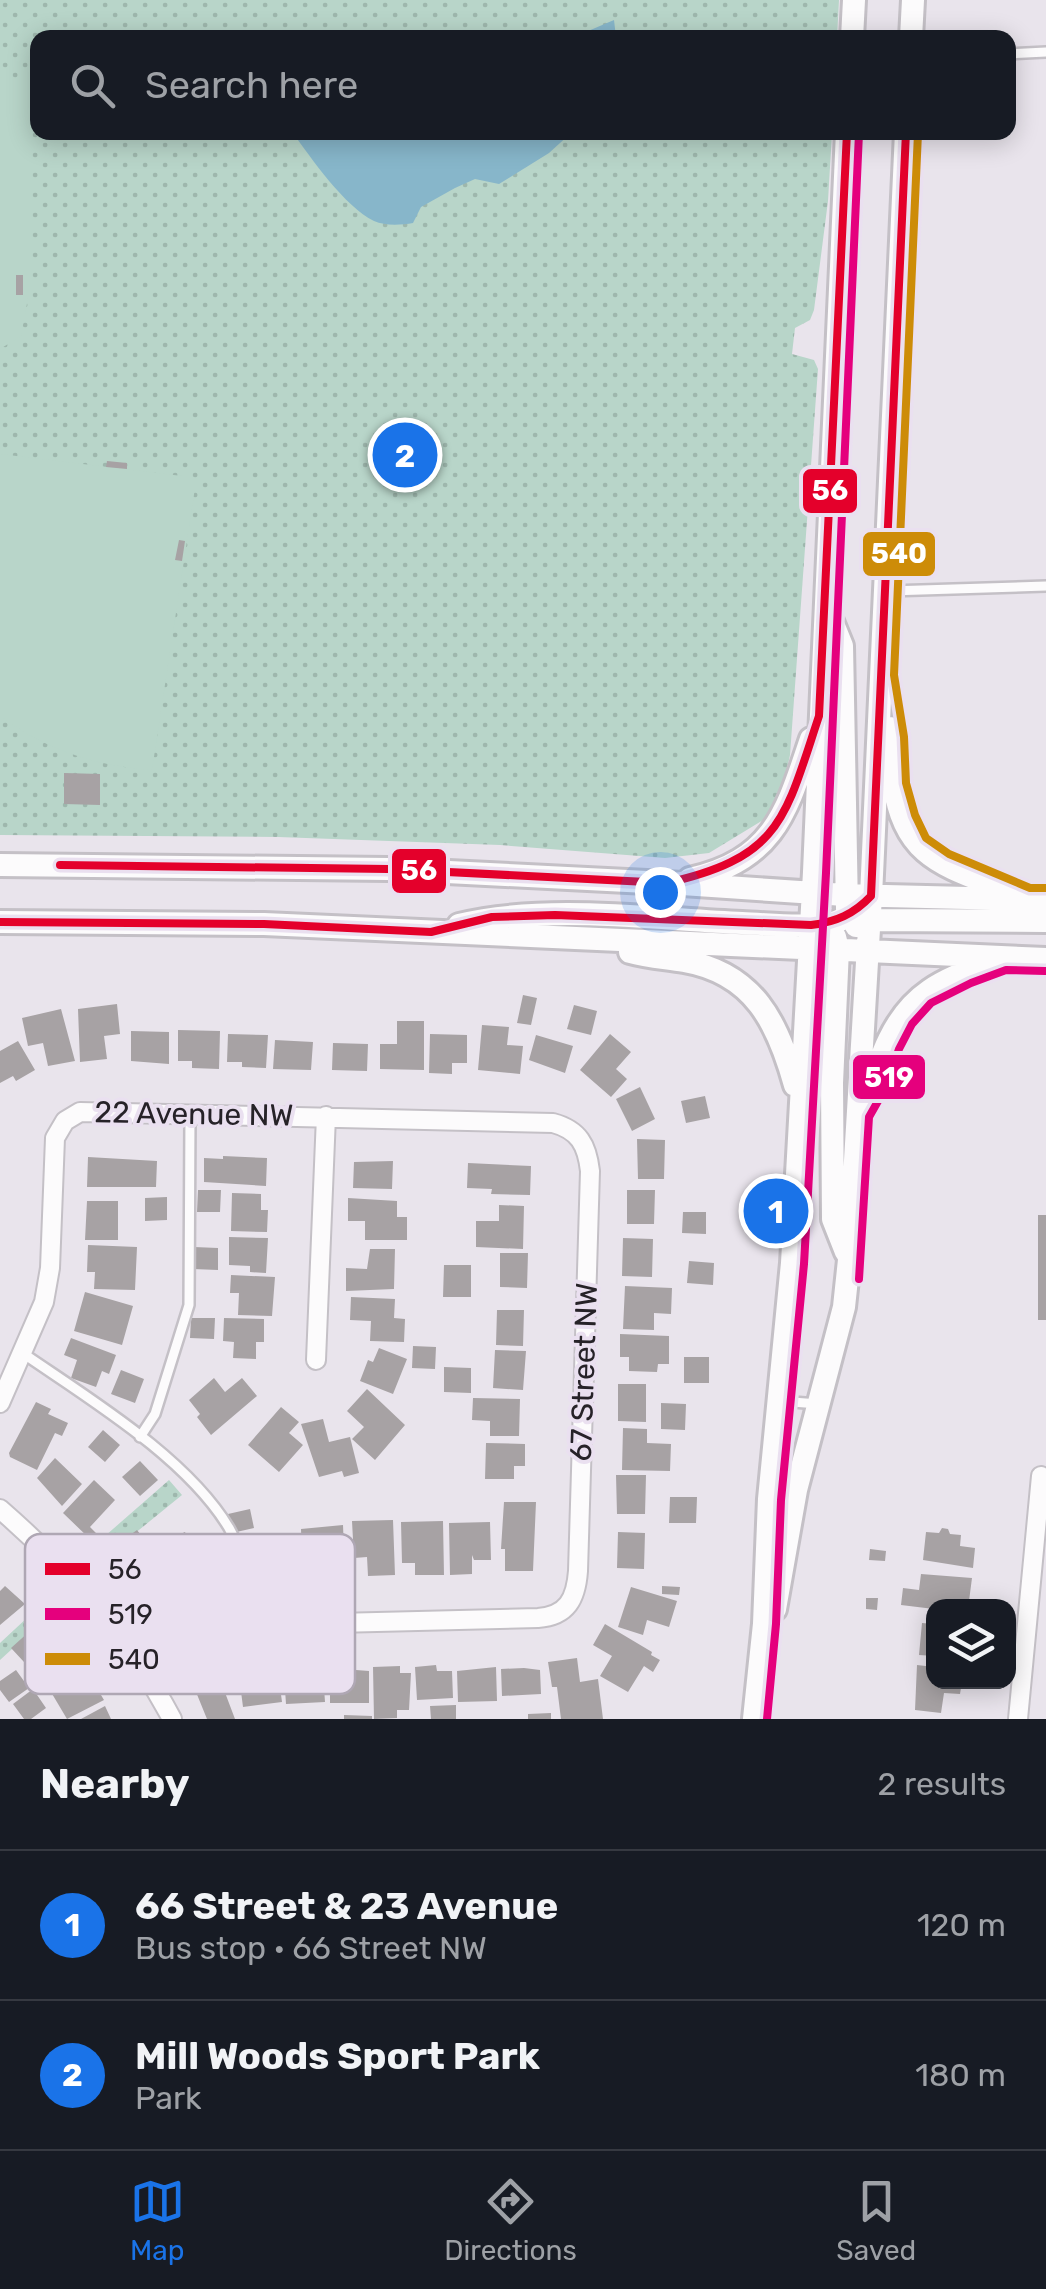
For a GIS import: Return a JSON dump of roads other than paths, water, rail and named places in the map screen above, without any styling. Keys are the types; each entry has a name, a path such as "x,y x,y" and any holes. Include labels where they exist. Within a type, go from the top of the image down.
{"main road":[{"path":"852,30 854,0"},
{"path":"911,30 913,0"},
{"path":"812,893 847,140"},
{"path":"849,1260 833,1219 832,1083 845,921 881,676 906,140"},
{"path":"824,601 842,646 845,921"},
{"path":"881,676 892,740 894,785 903,819 916,846 943,865 1037,900"},
{"path":"667,883 712,873 741,858 778,826 793,795 818,716"},
{"path":"0,865 388,870 667,883 812,893 845,921 868,950 844,1307 796,1490 754,1712"},
{"path":"812,893 845,921"},
{"path":"0,922 264,924 810,949 845,921 1037,900"},
{"path":"431,932 492,917 555,915 1046,922"},
{"path":"579,938 708,967 742,984 754,995 782,1042 800,1102"},
{"path":"754,1712 764,1624 769,1498 792,1263 810,949"},
{"path":"868,950 1046,959"},
{"path":"857,1112 875,1082 887,1044 909,1006 946,981 1004,957"}],"street":[{"name":"22 Avenue NW","path":"24,1354 41,1316 48,1284 54,1150 59,1129 80,1112 553,1124 566,1127 580,1138"},
{"name":"22 Avenue NW","path":"316,1360 326,1116"},
{"name":"67 Street NW","path":"355,1622 538,1618 551,1617 569,1606 578,1572 590,1171 580,1138"},
{"path":"0,1404 24,1354"},
{"path":"1018,1719 1041,1476"},
{"path":"0,1509 27,1534"},
{"path":"1024,1649 1046,1649"},
{"path":"157,1694 172,1719"}],"lane":[{"path":"1016,54 1046,52"},
{"path":"884,591 1046,586"},
{"path":"140,1437 155,1414 189,1304 190,1112"},
{"path":"24,1354 140,1437 188,1478 231,1534"},
{"path":"780,1400 821,1404"}],"water":[{"path":"614,20 615,30 590,30"},
{"path":"298,140 563,140 499,184 475,179 455,188 421,207 413,223 393,225 374,221 329,181"}],"place":[{"name":"Mill Woods Sport Park","path":"405,455"},
{"name":"66 Street & 23 Avenue","path":"776,1211"}]}
